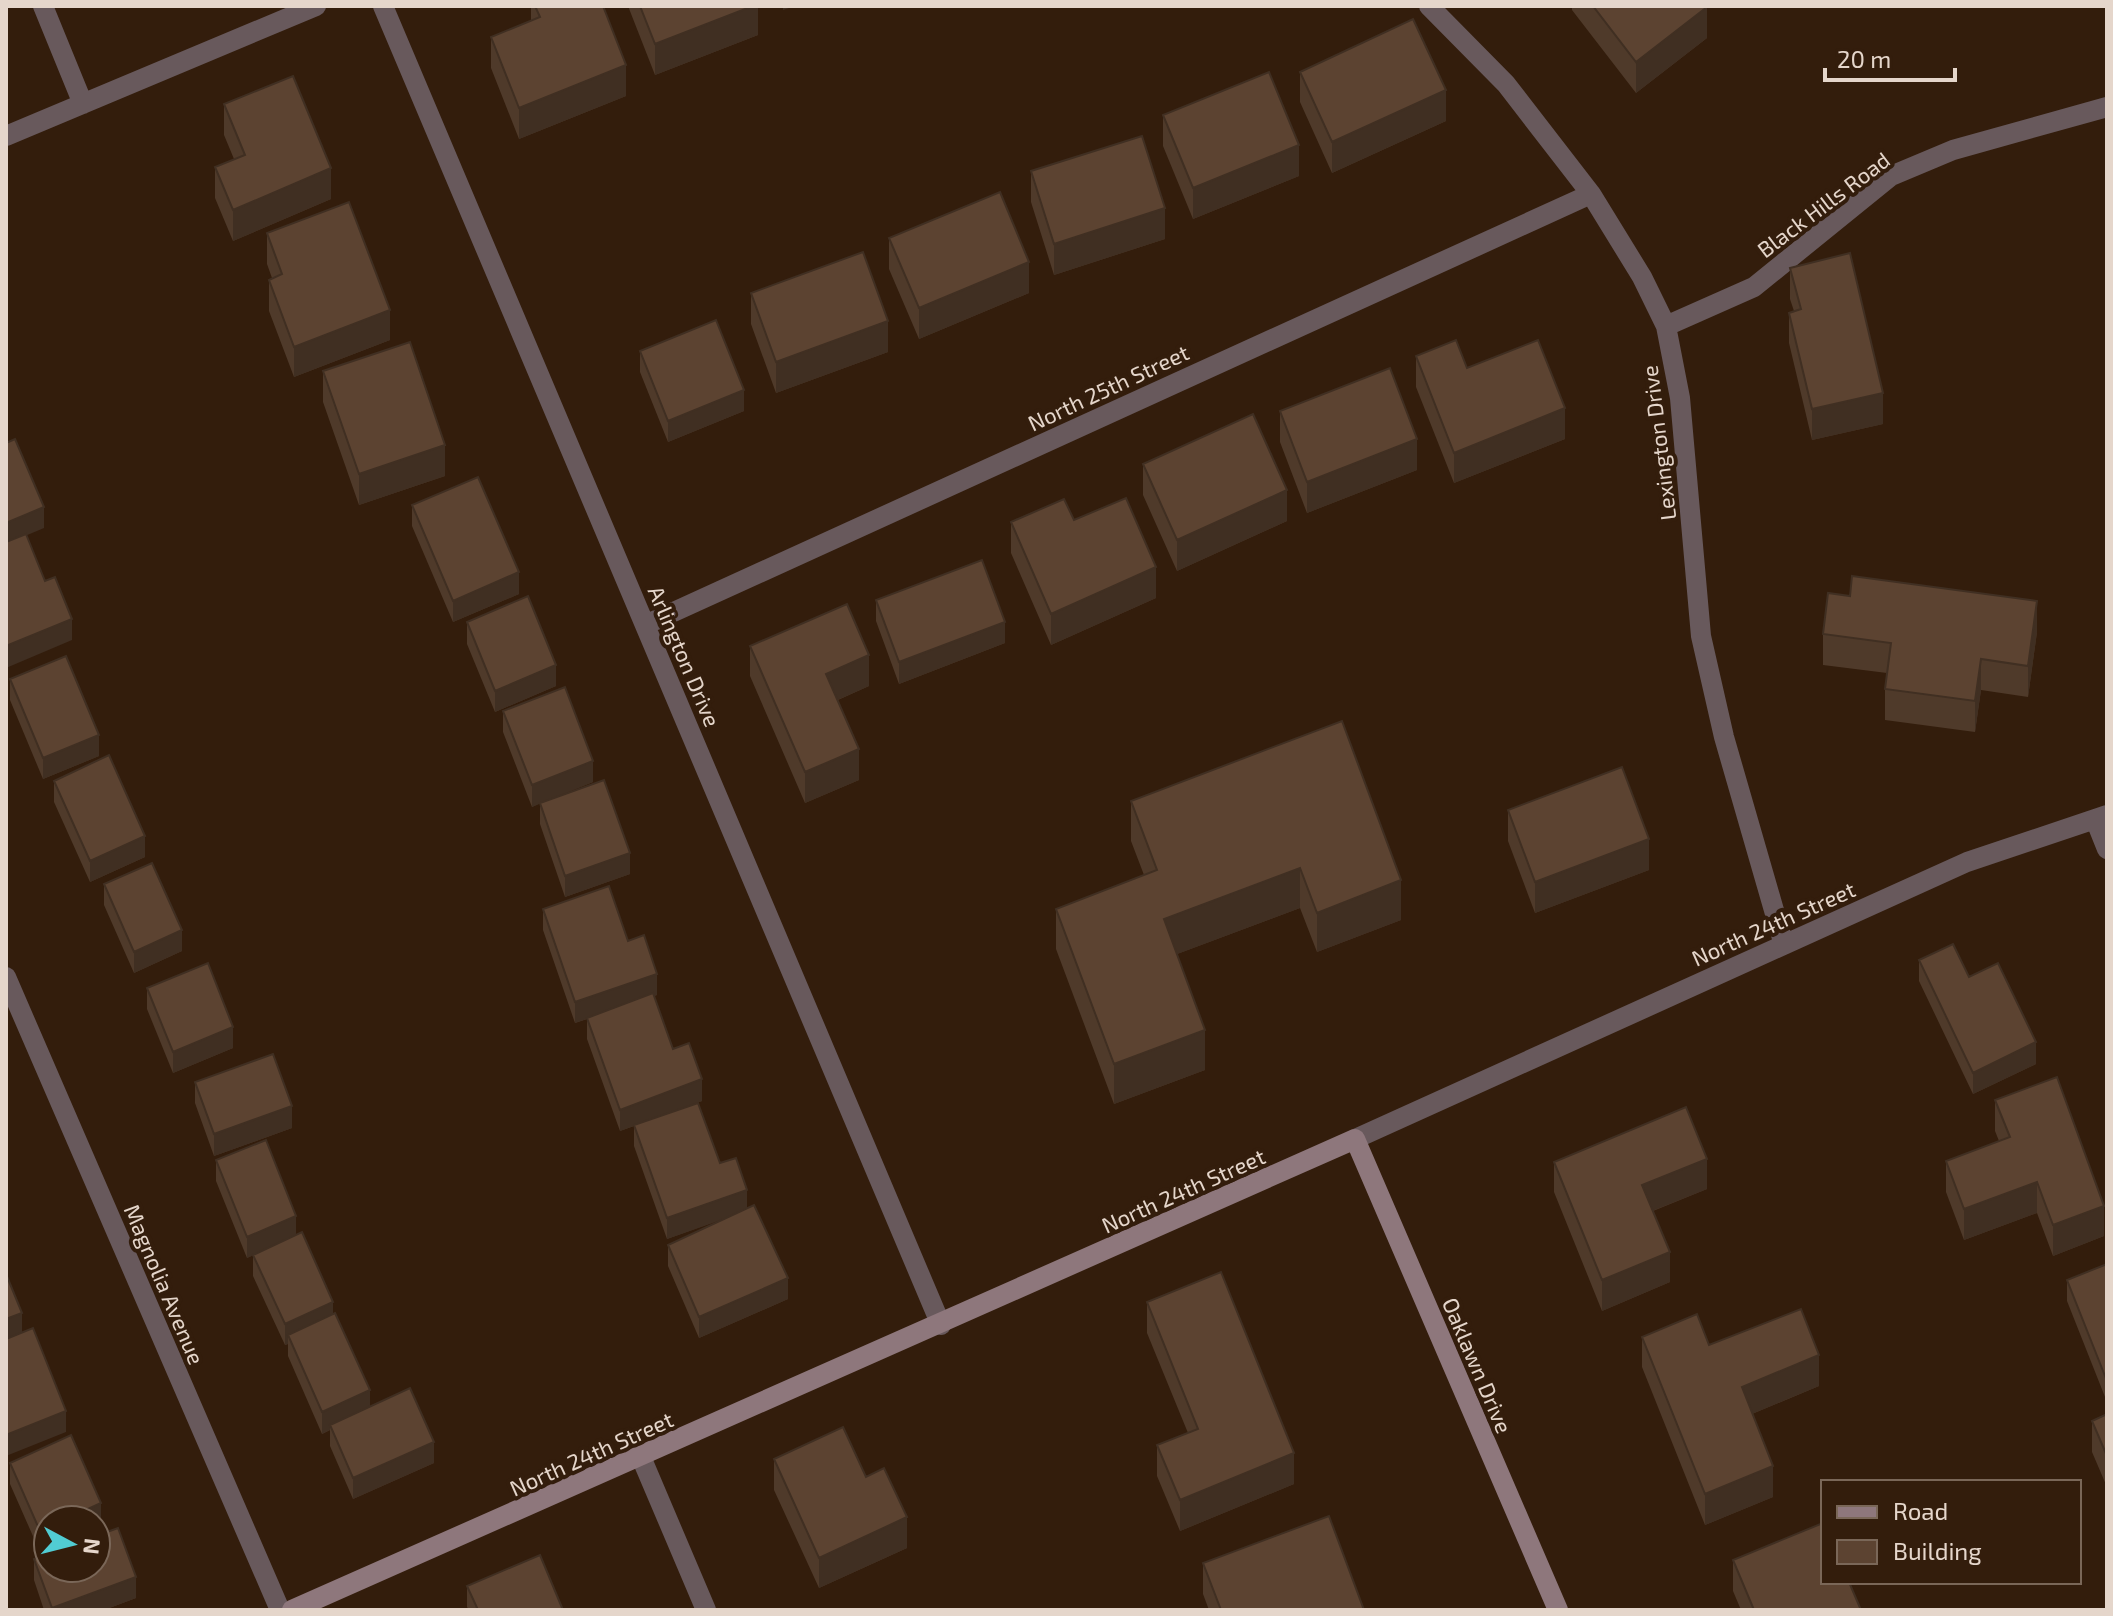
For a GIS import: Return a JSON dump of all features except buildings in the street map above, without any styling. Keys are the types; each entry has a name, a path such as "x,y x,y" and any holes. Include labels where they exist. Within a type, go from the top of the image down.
{"street":[{"path":"43,6 83,104"},
{"path":"6,136 316,6"},
{"name":"Arlington Drive","path":"383,6 941,1325"},
{"name":"Lexington Drive","path":"1429,6 1506,84 1591,194 1642,277 1666,326 1680,398 1701,636 1724,737 1784,945"},
{"name":"Black Hills Road","path":"1666,326 1754,287 1891,176 1953,150 2107,107"},
{"name":"North 25th Street","path":"645,625 1591,194"},
{"path":"2101,817 2107,849"},
{"name":"North 24th Street","path":"292,1610 941,1325 1967,862 2101,817"},
{"name":"Magnolia Avenue","path":"6,977 280,1610"},
{"name":"Oaklawn Drive","path":"1355,1139 1558,1610"},
{"path":"641,1457 706,1610"}]}
